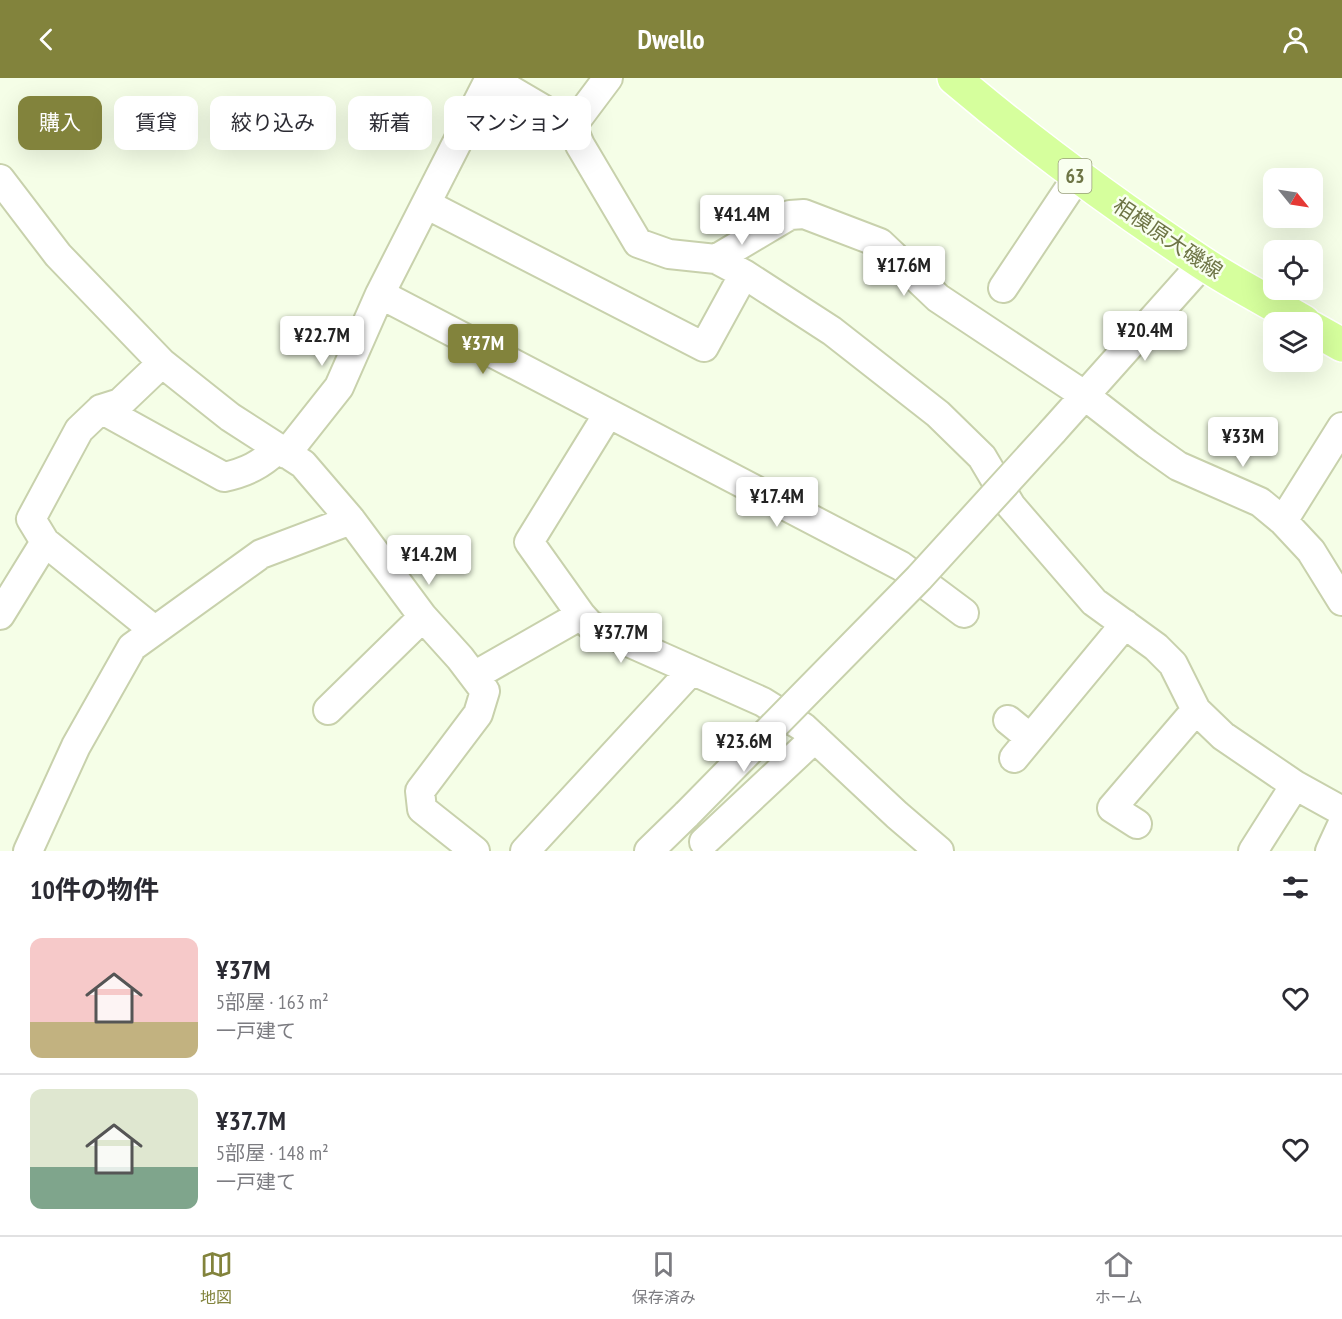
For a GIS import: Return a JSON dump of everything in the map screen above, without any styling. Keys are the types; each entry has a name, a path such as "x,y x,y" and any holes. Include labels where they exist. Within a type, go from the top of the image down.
{"main road":[{"name":"相模原大磯線","path":"954,78 1003,120 1077,177 1203,263 1287,312"},
{"path":"1323,334 1342,345"}],"street":[{"path":"101,409 224,477 244,473 282,451 339,387 380,294 490,78 521,96"},
{"path":"591,101 608,78"},
{"path":"583,150 638,243 669,254 716,259 744,274 832,331 939,414 982,457 1011,506 1094,602 1156,647 1173,664 1196,710 1223,736 1295,785 1342,811"},
{"path":"1003,288 1077,177"},
{"path":"0,179 58,255 162,363 230,417 303,464 351,520 423,617 485,691 478,714 420,791 422,809 473,851"},
{"path":"426,204 704,347 744,274"},
{"path":"716,259 790,215 804,214 880,243 938,298 1084,395 1178,466 1260,502 1283,521 1311,551 1342,601"},
{"path":"649,851 919,578 1203,263"},
{"path":"380,294 901,566 964,613"},
{"path":"154,630 45,542 31,519 79,430 101,409 120,403 162,363"},
{"path":"608,414 529,542 581,615 590,625 763,702 803,727 939,851"},
{"path":"1283,521 1342,427"},
{"path":"28,851 76,746 132,647 261,554 351,520"},
{"path":"0,615 45,542"},
{"path":"474,676 581,615"},
{"path":"328,710 423,617"},
{"path":"1008,720 1022,748 1125,624"},
{"path":"525,851 691,671"},
{"path":"1137,824 1112,808 1196,710"},
{"path":"682,819 711,846 815,738"},
{"path":"1253,851 1295,785"},
{"path":"1330,851 1342,825"}]}
